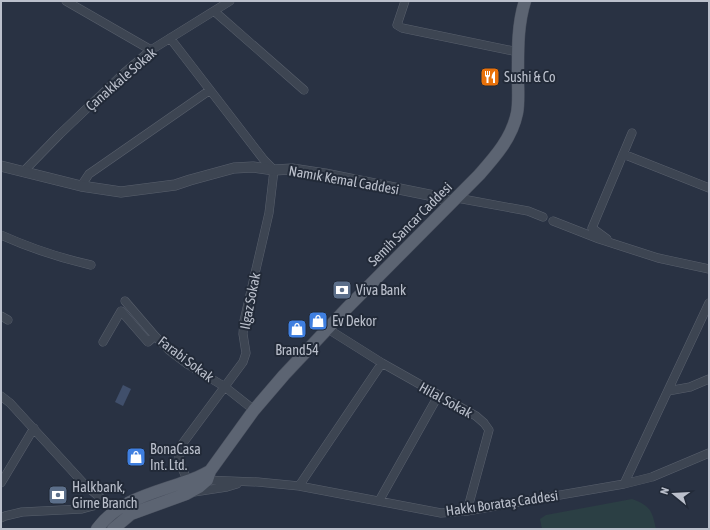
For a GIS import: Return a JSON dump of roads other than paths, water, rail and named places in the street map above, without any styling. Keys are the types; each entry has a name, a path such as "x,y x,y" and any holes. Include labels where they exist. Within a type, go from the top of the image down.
{"main road":[{"name":"Semih Sancar Caddesi","path":"114,529 131,514 186,494 199,487 254,410 284,375 494,158 508,138 517,113 518,52 522,12 525,1"},
{"name":"Semih Sancar Caddesi","path":"97,529 111,507 190,480 208,476"}],"street":[{"path":"66,1 151,50"},
{"name":"Çanakkale Sokak","path":"23,172 60,134 124,73 151,50 230,1"},
{"path":"405,1 397,25 402,28 518,52"},
{"path":"214,11 304,90"},
{"path":"170,38 264,160 274,170"},
{"path":"81,186 89,174 210,90"},
{"path":"612,244 592,228 632,133"},
{"path":"623,154 709,188"},
{"name":"Namık Kemal Caddesi","path":"1,166 81,186 121,192 175,185 234,168 254,166 274,170 292,168 455,200"},
{"name":"Ilgaz Sokak","path":"190,480 179,462 178,454 180,447 243,362 246,353 243,334 244,321 269,213 274,170"},
{"path":"455,200 528,211 543,217"},
{"path":"553,221 612,244 658,258 709,269"},
{"path":"1,235 60,258 91,265"},
{"name":"Farabi Sokak","path":"125,302 170,351 187,364 225,387 254,410"},
{"path":"624,484 709,303"},
{"path":"103,342 121,312 148,342 155,336"},
{"name":"Hilal Sokak","path":"328,329 438,396 476,416 484,423 489,430 467,511"},
{"path":"299,486 382,363"},
{"path":"668,391 690,387 709,380"},
{"path":"1,396 10,403 34,428 86,486 111,507"},
{"path":"379,501 438,396"},
{"path":"1,483 34,428"},
{"name":"Hakkı Borataş Caddesi","path":"208,476 244,482 299,486 441,513 467,511 624,484 652,477 709,453"},
{"path":"186,494 227,487 244,482"},
{"path":"1,518 22,512 82,509 99,503 111,507"}],"water":[{"path":"123,385 131,389 123,406 115,402"}],"place":[{"name":"Sushi & Co","path":"490,77"},
{"name":"Viva Bank","path":"342,290"},
{"name":"Ev Dekor","path":"318,321"},
{"name":"Brand54","path":"297,329"},
{"name":"BonaCasa Int. Ltd.","path":"136,457"},
{"name":"Halkbank, Girne Branch","path":"58,495"}]}
